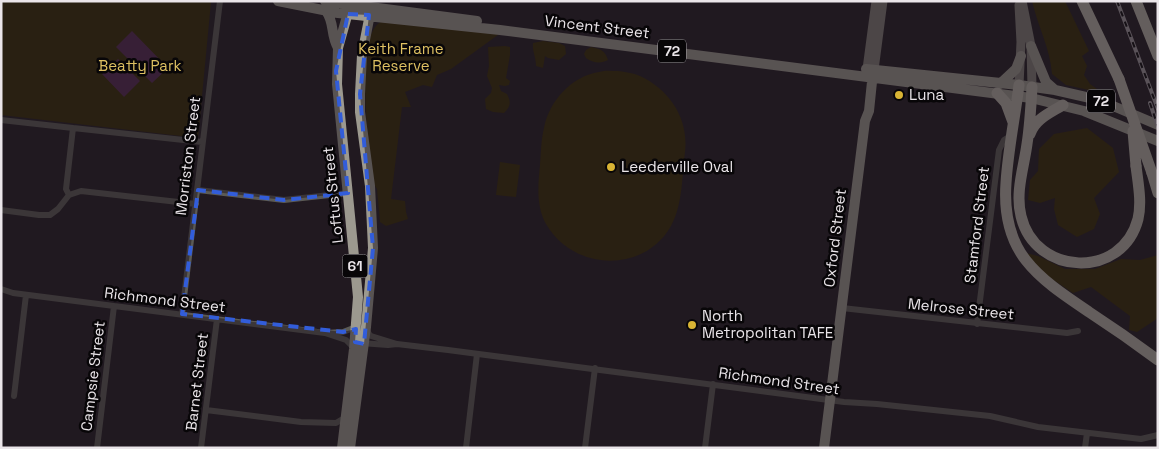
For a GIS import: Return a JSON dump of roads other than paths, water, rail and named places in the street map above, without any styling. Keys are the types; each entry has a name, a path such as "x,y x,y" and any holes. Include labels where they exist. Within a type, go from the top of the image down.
{"highway":[{"path":"1082,1 1108,54 1132,114 1158,193"},
{"path":"1136,1 1158,56"},
{"path":"998,88 1014,123"},
{"path":"1018,90 1006,184 1006,208 1012,235 1022,256 1037,274 1051,286 1158,360"},
{"path":"1032,92 1020,190 1019,204 1021,216 1030,236 1044,252 1065,262 1090,262 1107,258 1117,252 1128,240 1137,221 1140,196 1132,114"},
{"path":"1027,143 1035,124 1063,105"}],"main road":[{"name":"Vincent Street","path":"278,1 325,6 350,6 438,16 867,72"},
{"name":"Oxford Street","path":"824,448 864,121 869,110 867,72 876,1"},
{"name":"Oxford Street","path":"867,72 883,1"},
{"path":"1018,1 1021,56 1018,90"},
{"path":"1022,1 1032,46 1046,82 1055,90"},
{"path":"325,6 331,19 333,39 338,48"},
{"name":"Loftus Street","path":"350,6 338,48 337,84 361,327"},
{"name":"Vincent Street","path":"371,8 500,30 1032,92"},
{"name":"Loftus Street","path":"342,448 373,240 370,186 360,112 362,55 371,8"},
{"path":"1032,46 1032,92"},
{"path":"998,88 1016,69 1021,56"},
{"name":"72","path":"1032,92 1055,90 1099,100 1158,125"},
{"name":"72","path":"1032,92 1158,141"},
{"name":"Loftus Street","path":"350,448 358,345"}],"street":[{"name":"Morriston Street","path":"182,314 220,1"},
{"path":"1,120 202,142"},
{"path":"69,195 66,189 73,128"},
{"name":"Stamford Street","path":"977,324 1001,144 1012,136"},
{"path":"198,190 284,200 348,193"},
{"path":"1,210 39,216 50,215 58,209 69,195 81,191 196,204"},
{"name":"Richmond Street","path":"1,289 26,295 325,333 343,332 361,327 371,336 397,344 595,368 606,372 830,400 990,416 1038,427 1087,433 1141,439 1158,435"},
{"path":"14,396 26,295"},
{"name":"Campsie Street","path":"97,448 114,306"},
{"name":"Melrose Street","path":"842,308 1067,333 1078,331"},
{"name":"Barnet Street","path":"201,448 217,319"},
{"name":"Richmond Street","path":"325,333 358,345 397,344"},
{"path":"466,448 478,354"},
{"path":"585,448 595,368"},
{"path":"705,448 713,384"},
{"path":"206,410 302,422 336,423 346,417"},
{"path":"1085,448 1087,433"}],"railway":[{"path":"1117,1 1158,109"},
{"path":"1150,103 1158,127"}],"place":[{"name":"Luna","path":"899,95"},
{"name":"Leederville Oval","path":"611,167"},
{"name":"North Metropolitan TAFE","path":"692,325"}],"park label":[{"name":"Keith Frame Reserve","path":"401,58"},
{"name":"Beatty Park","path":"140,66"}]}
